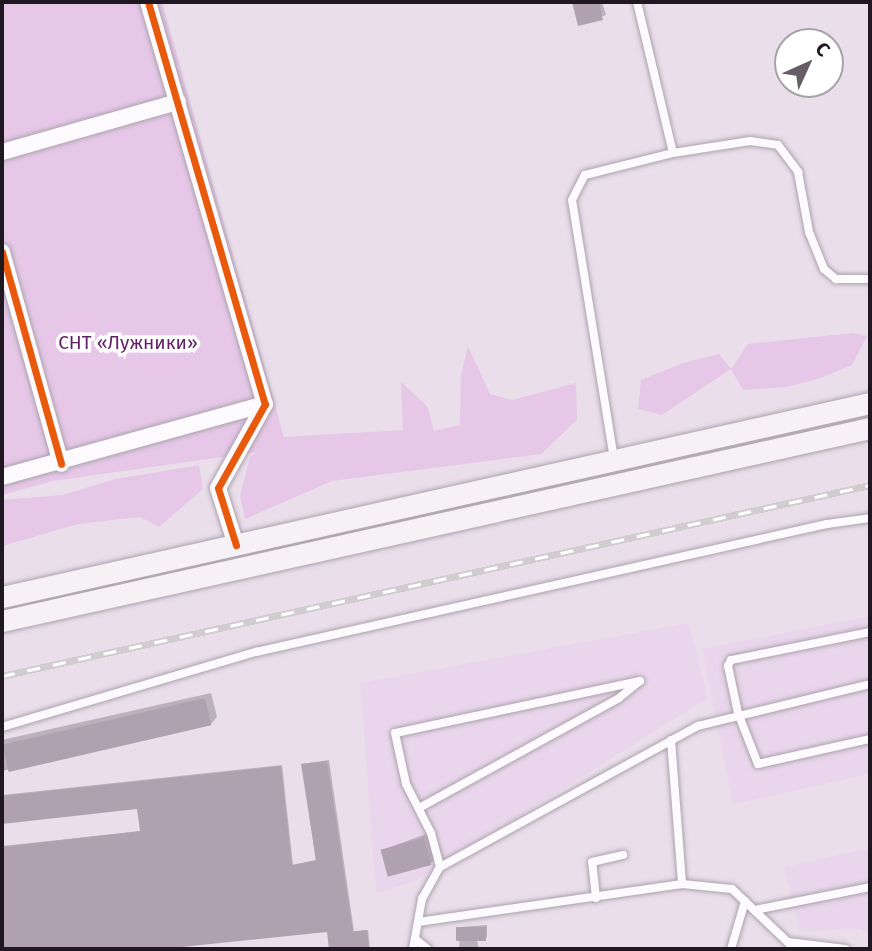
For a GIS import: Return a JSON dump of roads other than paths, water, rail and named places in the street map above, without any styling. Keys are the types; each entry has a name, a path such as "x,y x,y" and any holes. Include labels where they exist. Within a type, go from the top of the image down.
{"main road":[{"path":"2,597 870,403"},
{"path":"2,621 870,428"}],"street":[{"path":"148,2 265,404 218,488 236,545"},
{"path":"2,152 178,102"},
{"path":"2,252 61,464"},
{"path":"2,477 61,464 265,404"}],"lane":[{"path":"638,2 673,153"},
{"path":"614,460 572,200 585,175 673,153 750,141 778,145 798,172 810,232 824,269 836,279 870,279"},
{"path":"2,727 256,652 827,524 870,518"},
{"path":"870,632 732,660 728,666 738,713 758,764 870,739"},
{"path":"419,808 619,698 640,681 395,733 406,784 419,808 440,867"},
{"path":"413,949 422,899 440,867 671,740 738,713 870,684"},
{"path":"671,740 682,884"},
{"path":"596,898 592,862 623,855"},
{"path":"418,922 682,884 732,889 795,949"},
{"path":"755,910 870,887"},
{"path":"731,949 745,901"},
{"path":"415,939 428,949"},
{"path":"788,942 846,949"}],"railway":[{"path":"2,676 870,485"}],"park label":[{"name":"СНТ «Лужники»","path":"128,343"}]}
